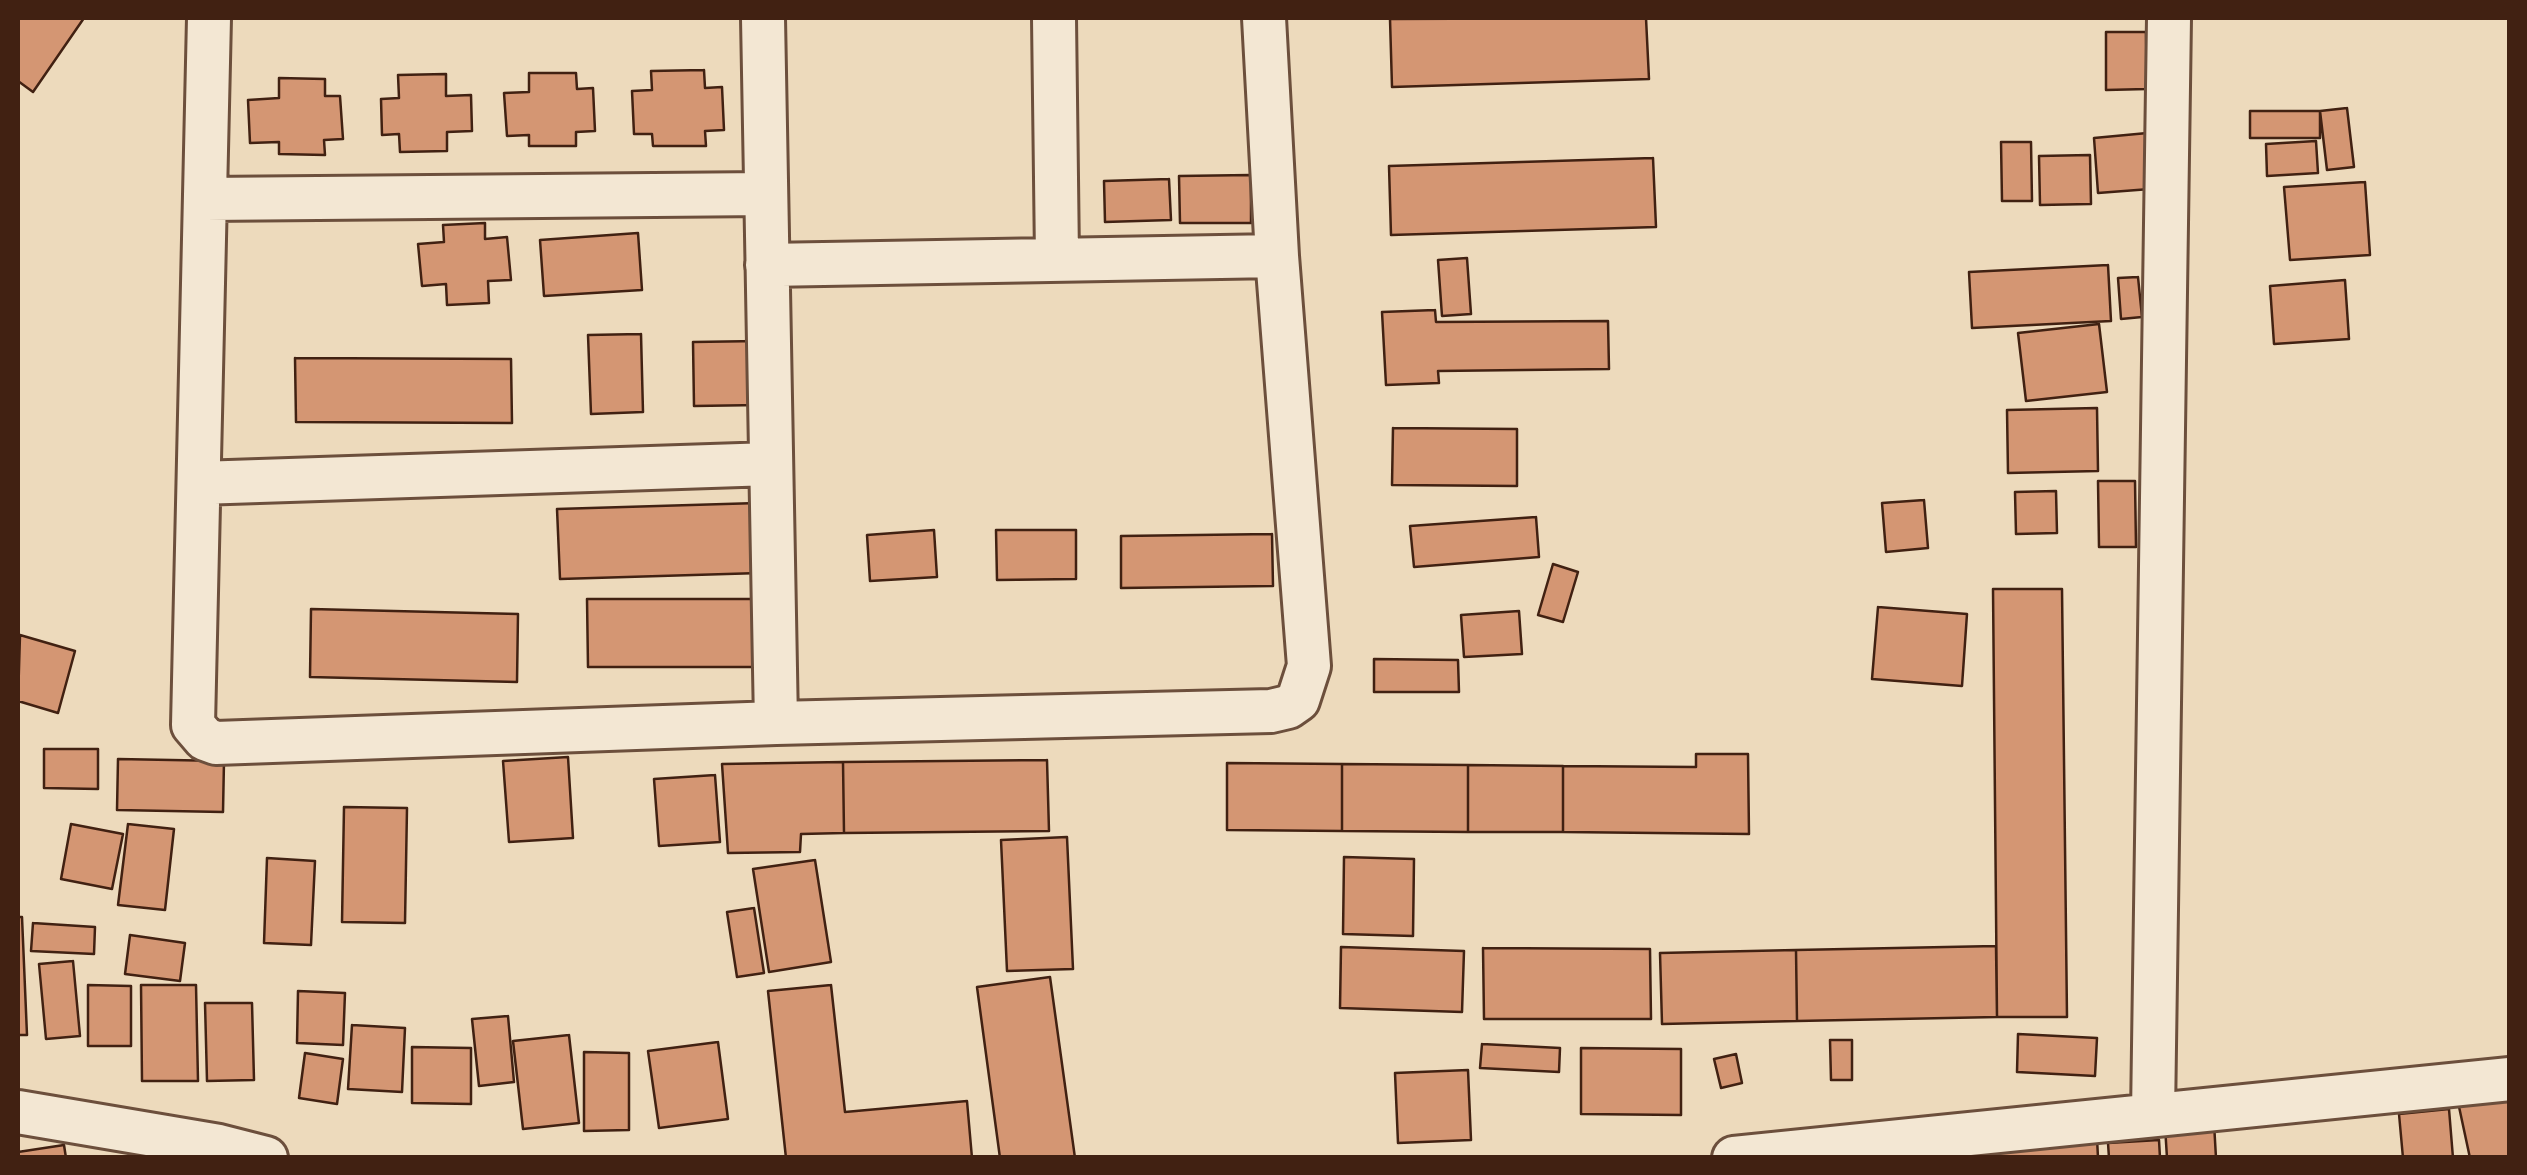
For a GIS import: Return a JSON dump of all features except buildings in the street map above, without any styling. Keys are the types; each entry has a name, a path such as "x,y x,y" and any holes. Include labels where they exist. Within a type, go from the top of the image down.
{"street":[{"path":"209,18 193,725 205,739 216,743 776,723 1271,711 1288,707 1298,700 1309,666 1277,256 1264,18"},
{"path":"762,18 776,723"},
{"path":"1054,18 1057,258"},
{"path":"2153,1114 2169,18"},
{"path":"206,199 766,194"},
{"path":"767,265 1277,256"},
{"path":"199,483 771,464"},
{"path":"1734,1158 1968,1145 2153,1114 2510,1079"},
{"path":"18,1112 219,1146 266,1158"}]}
